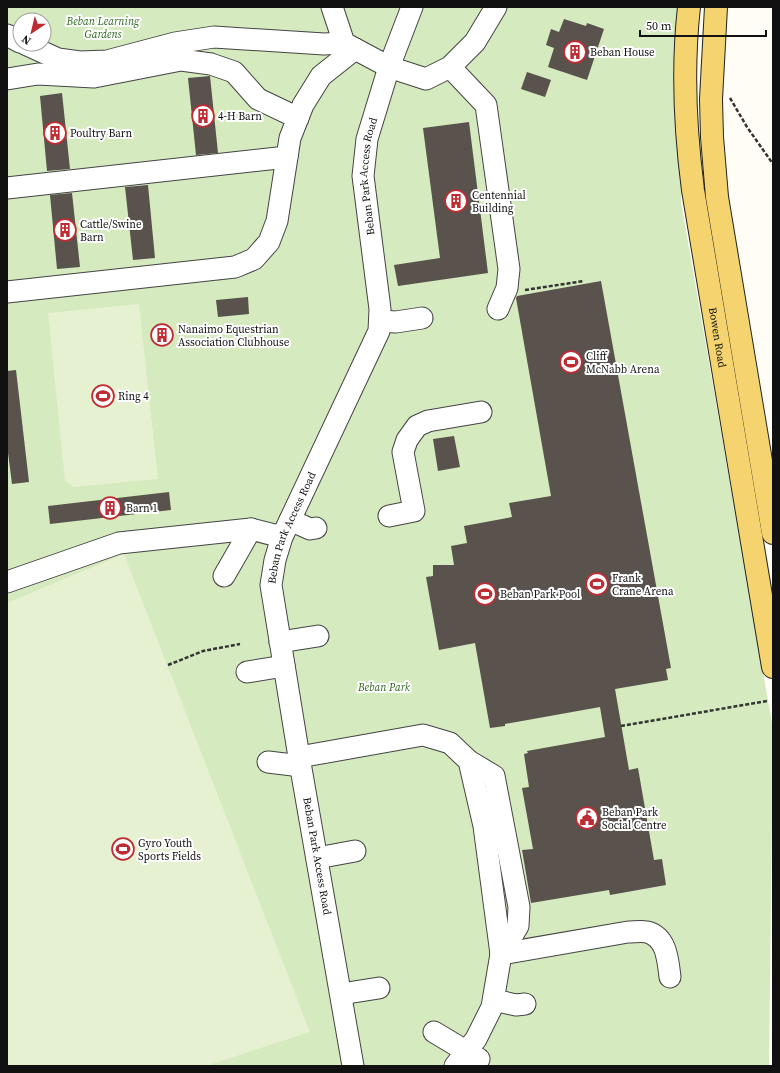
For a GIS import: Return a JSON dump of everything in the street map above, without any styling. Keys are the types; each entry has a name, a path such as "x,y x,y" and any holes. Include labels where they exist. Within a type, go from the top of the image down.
{"main road":[{"name":"Bowen Road","path":"689,7 686,31 684,85 692,190 773,667"},
{"name":"Bowen Road","path":"716,7 711,99 712,137 718,197 773,533"}],"lane":[{"path":"332,7 350,46"},
{"name":"Beban Park Access Road","path":"351,1063 341,994 298,756 271,585 275,560 286,528 379,331 380,309 363,176 367,139 389,67 412,7"},
{"path":"43,52 58,59 80,62 107,61 175,43 214,37 324,44 350,46 389,67 426,79 450,67 475,42 496,7"},
{"path":"7,292 235,267 254,259 269,242 277,221 290,138 303,105 321,76 350,46"},
{"path":"7,79 38,74 94,77 181,60 211,64 234,72 258,100 298,118"},
{"path":"450,67 486,105 509,269 507,288 498,309"},
{"path":"7,188 287,157"},
{"path":"380,321 396,322 422,318"},
{"path":"389,516 414,511 403,452 407,440 417,426 428,421 481,412"},
{"path":"7,582 119,543 251,529 316,528"},
{"path":"224,576 251,529"},
{"path":"280,642 318,636"},
{"path":"247,672 284,666"},
{"path":"268,762 293,765 298,756 423,735 450,743 469,761 494,776 519,907 518,926 501,954 492,1007 467,1059 434,1032"},
{"path":"317,858 355,851"},
{"path":"501,954 628,932 645,932 657,937 663,945 670,977"},
{"path":"341,994 379,988"},
{"path":"494,1000 516,1004 526,1004"}],"path":[{"path":"729,95 747,127 773,164"},
{"path":"519,290 584,281"},
{"path":"168,665 203,651 240,644"},
{"path":"621,726 767,701"}],"green space":[{"name":"Beban Park","path":"7,7 683,7 681,202 773,729 769,1066 7,1066"},
{"name":"Ring 4","path":"139,304 158,479 74,487 65,481 48,313"},
{"name":"Gyro Youth Sports Fields","path":"124,554 310,1032 206,1066 7,1066 7,603"}],"building":[{"name":"Beban House","path":"564,19 586,26 587,23 604,29 587,80 548,67 554,48 546,45 551,29 559,32"},
{"path":"527,72 551,80 545,97 521,89"},
{"name":"4-H Barn","path":"210,76 218,153 196,155 188,78"},
{"name":"Poultry Barn","path":"62,93 70,169 47,171 40,96"},
{"name":"Centennial Building","path":"469,122 488,273 398,286 394,265 440,258 423,128"},
{"path":"148,185 155,258 133,260 125,187"},
{"name":"Cattle/Swine Barn","path":"72,193 80,267 57,269 50,195"},
{"path":"601,281 671,668 666,669 668,680 615,689 629,770 638,768 654,860 662,859 666,885 610,895 609,890 531,903 522,850 533,849 522,788 529,787 524,754 528,753 527,751 605,737 600,707 490,728 475,643 439,650 426,577 433,576 433,565 454,565 451,546 467,543 464,526 512,517 509,503 551,496 516,298 517,296"},
{"path":"248,297 249,314 218,317 216,300"},
{"path":"16,370 29,482 12,484 7,445 7,371"},
{"path":"454,436 460,467 438,471 433,439"},
{"name":"Barn 1","path":"169,492 171,510 50,524 48,506"}],"place":[{"name":"Beban House","path":"575,52"},
{"name":"4-H Barn","path":"203,116"},
{"name":"Poultry Barn","path":"55,133"},
{"name":"Centennial Building","path":"456,201"},
{"name":"Cattle/Swine Barn","path":"65,230"},
{"name":"Nanaimo Equestrian Association Clubhouse","path":"162,335"},
{"name":"Cliff McNabb Arena","path":"571,362"},
{"name":"Ring 4","path":"103,396"},
{"name":"Barn 1","path":"110,508"},
{"name":"Frank Crane Arena","path":"597,584"},
{"name":"Beban Park Pool","path":"485,594"},
{"name":"Beban Park Social Centre","path":"587,818"},
{"name":"Gyro Youth Sports Fields","path":"123,849"}],"park label":[{"name":"Beban Learning Gardens","path":"103,27"}]}
